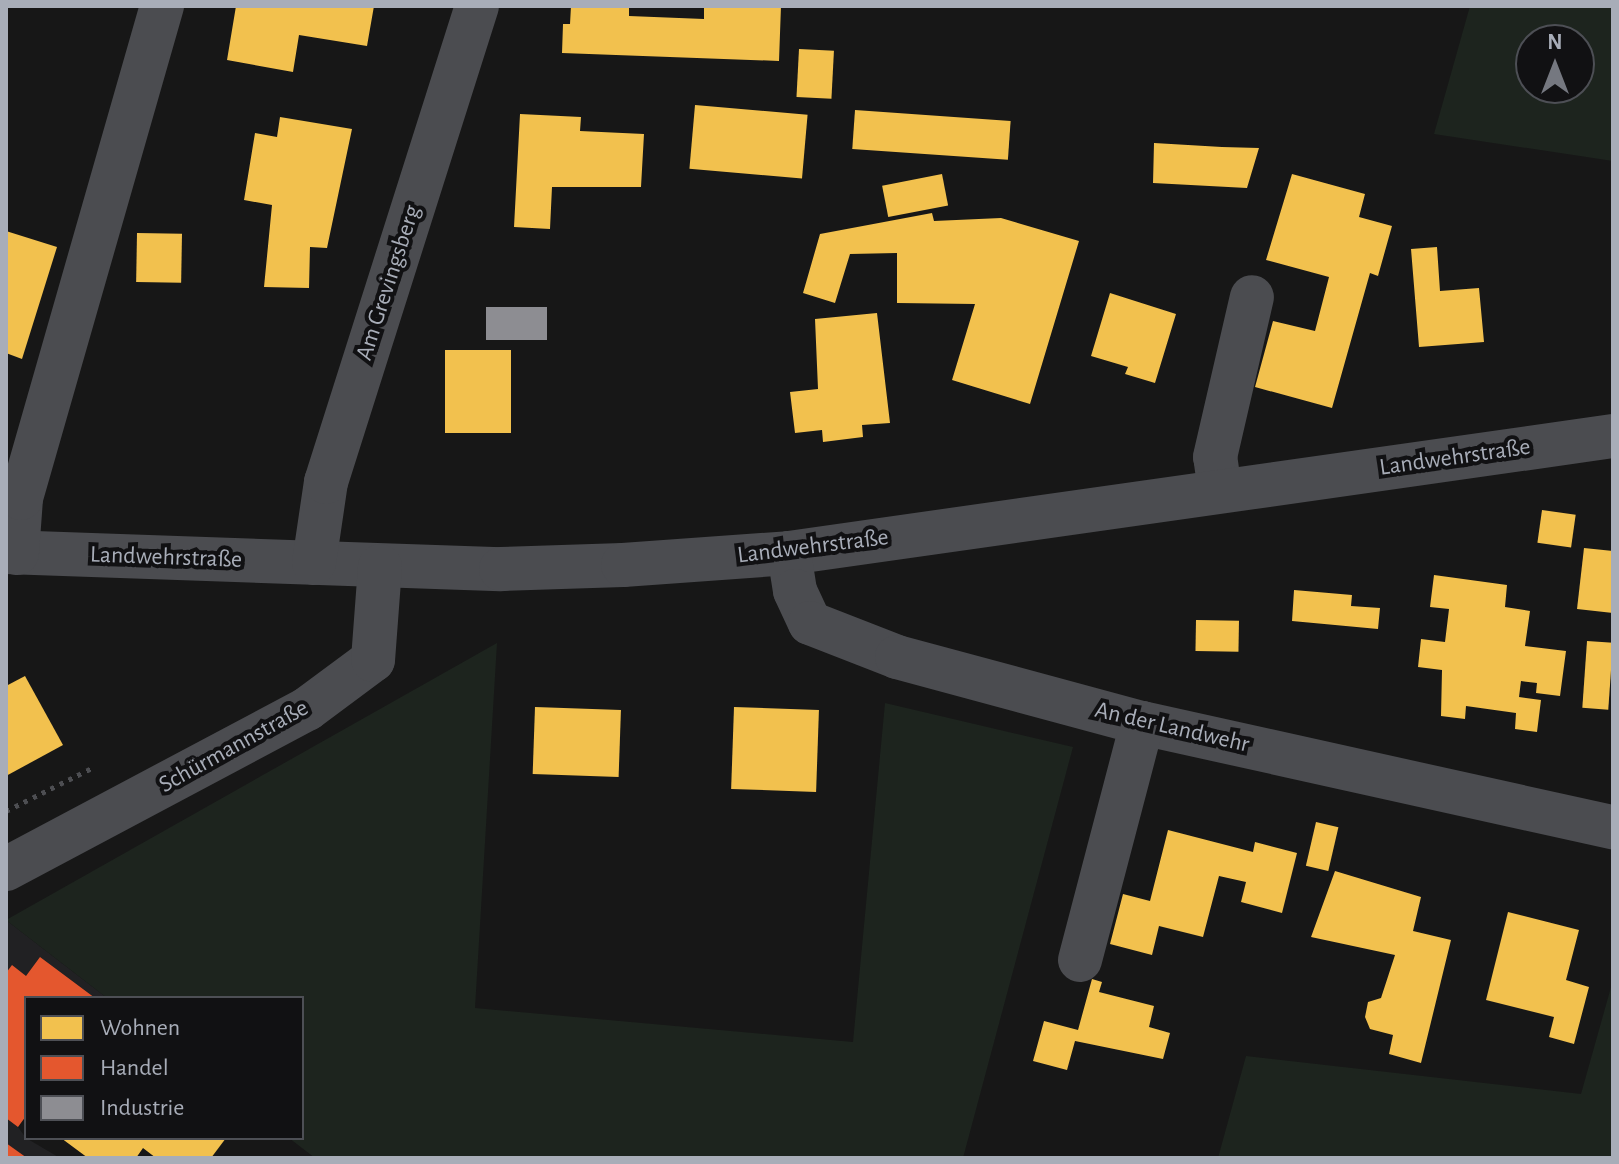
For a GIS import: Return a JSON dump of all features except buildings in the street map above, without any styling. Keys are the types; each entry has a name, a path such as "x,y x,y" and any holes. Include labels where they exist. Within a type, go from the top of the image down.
{"street":[{"path":"11,552 21,498 162,6"},
{"name":"Am Grevingsberg","path":"314,563 326,482 477,6"},
{"path":"1220,491 1215,457 1252,297"},
{"name":"Landwehrstraße","path":"11,552 380,566 623,565 789,553 1613,436"},
{"name":"An der Landwehr","path":"789,553 795,591 810,623 897,657 1142,723 1613,827"},
{"name":"Schürmannstraße","path":"6,869 307,709 373,660 380,566"},
{"path":"1080,960 1142,723"}],"shaded area":[{"path":"1470,6 1613,6 1613,161 1434,134"},
{"path":"497,643 475,1008 853,1042 885,703 1073,747 963,1158 315,1158 292,1140 304,1140 304,996 104,996 6,920"},
{"path":"6,920 104,996 24,996 18,1127 24,1140 29,1140 60,1158 6,1158"},
{"path":"1613,980 1613,1158 1218,1158 1246,1056 1581,1094"}]}
